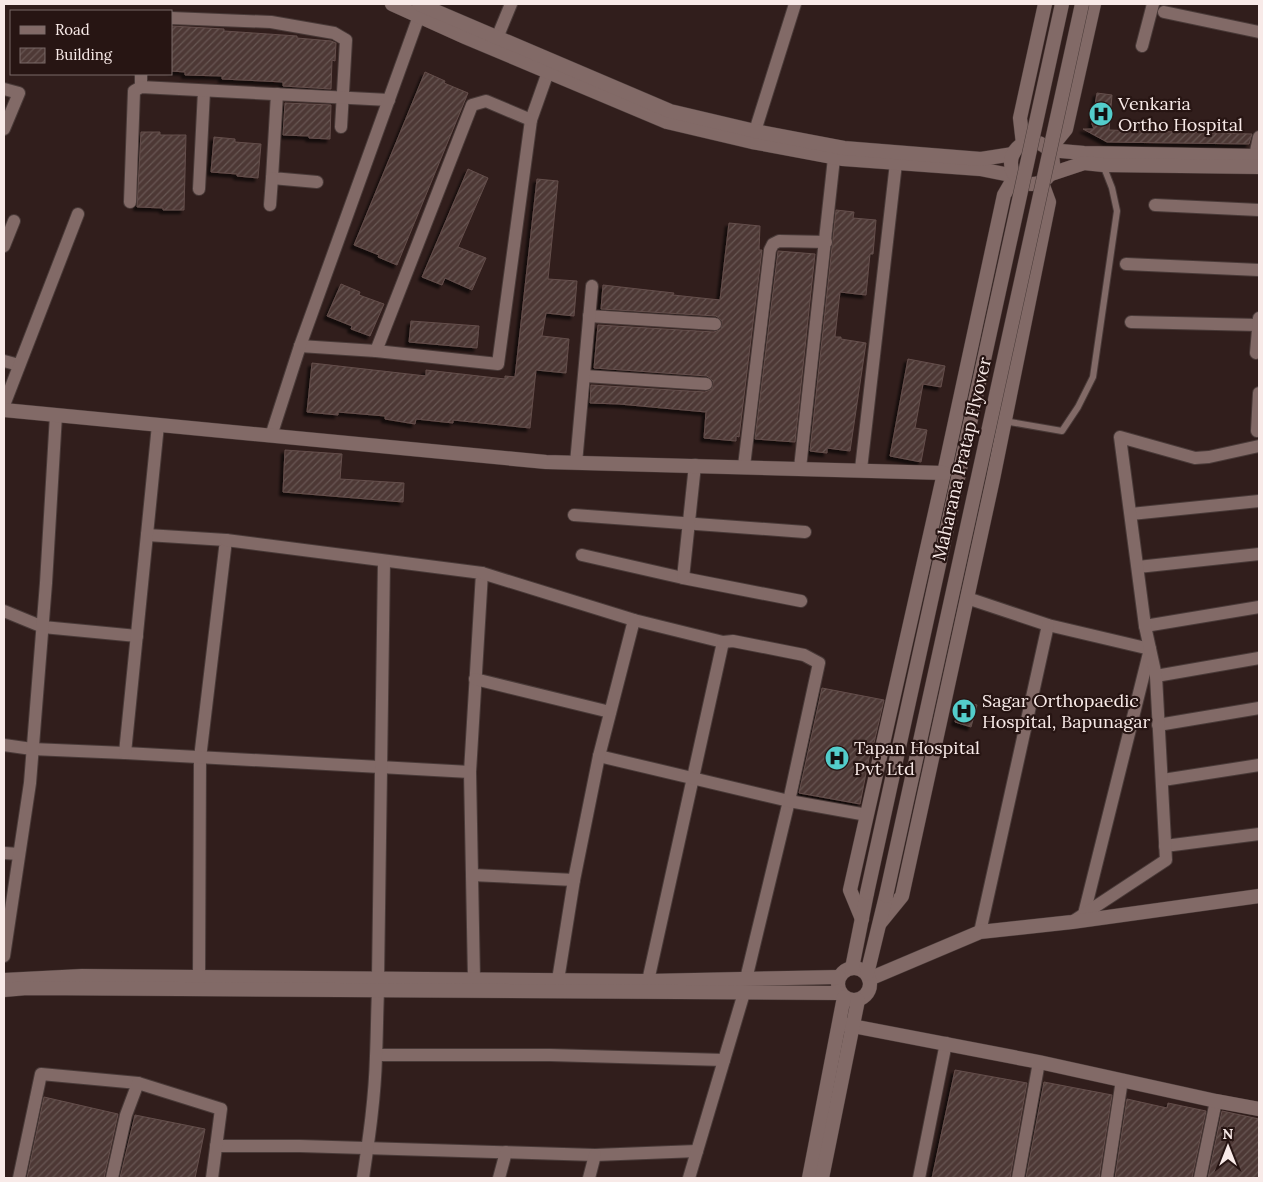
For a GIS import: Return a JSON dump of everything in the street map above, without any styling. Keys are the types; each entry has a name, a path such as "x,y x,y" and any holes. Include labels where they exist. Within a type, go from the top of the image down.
{"street":[{"path":"392,4 424,8 670,111 755,131 844,148 981,158 1018,149 1034,142 1049,150 1084,153 1258,160"},
{"path":"497,38 512,4"},
{"path":"755,131 795,4"},
{"path":"1045,4 1020,118 1018,149 1011,165 1015,176 1020,181 1035,185 1084,163 1103,165 1258,160"},
{"name":"Maharana Pratap Flyover","path":"852,968 1062,4"},
{"name":"Maharana Pratap Flyover","path":"868,976 1082,4"},
{"path":"1049,150 1066,129 1094,4"},
{"path":"1142,46 1153,4"},
{"path":"424,8 548,72 667,122 752,142 834,158 980,169 1015,176"},
{"path":"272,436 300,346 424,8"},
{"path":"1164,12 1259,32"},
{"path":"172,18 271,22 334,33 346,40 341,127"},
{"path":"300,346 376,351 498,364 531,120 548,72"},
{"path":"141,75 141,87"},
{"path":"130,202 134,91 141,87 389,100"},
{"path":"4,89 19,94 4,129"},
{"path":"199,189 204,90"},
{"path":"270,205 277,94"},
{"path":"376,351 472,105 486,101 531,120"},
{"path":"1258,160 1259,137"},
{"path":"880,923 902,896 967,598 1049,202 1047,178 1054,161 1049,150"},
{"path":"800,468 834,158"},
{"path":"861,469 896,163"},
{"path":"862,920 850,890 944,473 1004,195 1015,176"},
{"path":"272,178 317,182"},
{"path":"1155,205 1259,210"},
{"path":"4,405 78,214"},
{"path":"4,246 14,221"},
{"path":"744,466 770,250 773,244 778,241 826,242"},
{"path":"1126,264 1259,270"},
{"path":"576,463 592,286"},
{"path":"589,316 715,324"},
{"path":"1131,322 1259,321 1256,353"},
{"path":"4,361 19,365"},
{"path":"585,376 706,384"},
{"path":"1257,431 1259,393"},
{"path":"4,410 536,461 861,469 944,473"},
{"path":"4,956 30,783 43,627 56,415"},
{"path":"125,753 158,425"},
{"path":"1078,918 1166,860 1156,676 1145,626 1120,437 1195,458 1209,457 1259,446"},
{"path":"683,578 695,465"},
{"path":"1130,514 1259,501"},
{"path":"574,515 805,532"},
{"path":"147,535 226,540 482,573 634,620 723,642 733,641 804,655 819,663 789,801 745,986 689,1178"},
{"path":"199,977 200,758 226,540"},
{"path":"1138,568 1259,554"},
{"path":"582,555 683,578 801,601"},
{"path":"363,1178 368,1148 377,1055 384,561"},
{"path":"474,979 470,772 474,679 482,573"},
{"path":"967,598 1048,625 1150,649"},
{"path":"1145,626 1259,607"},
{"path":"4,611 43,627 137,636"},
{"path":"558,980 574,880 599,756 634,620"},
{"path":"980,932 1048,625"},
{"path":"648,981 723,642"},
{"path":"1078,918 1150,649"},
{"path":"1156,676 1259,658"},
{"path":"474,679 610,712"},
{"path":"1158,725 1259,708"},
{"path":"4,745 32,750 125,753 470,772"},
{"path":"599,756 789,801 867,814"},
{"path":"1163,780 1259,766"},
{"path":"1165,846 1259,834"},
{"path":"4,853 19,854"},
{"path":"472,876 574,880"},
{"path":"868,976 980,932 1259,896"},
{"path":"4,980 82,976 199,977 378,985 474,979 648,981 745,986 847,997 867,994 870,990 868,976 863,970 852,968 842,973 839,978 838,988 847,997 846,1024 822,1178"},
{"path":"4,990 27,988 378,985 745,986 839,978"},
{"path":"846,1024 1039,1062 1216,1102 1259,1109"},
{"path":"809,1178 846,1024"},
{"path":"918,1178 946,1044"},
{"path":"377,1055 550,1055 724,1060"},
{"path":"1018,1178 1039,1062"},
{"path":"18,1178 41,1074 138,1083 221,1108 212,1178"},
{"path":"1107,1178 1122,1080"},
{"path":"112,1178 126,1115 138,1083"},
{"path":"1200,1178 1216,1102"},
{"path":"216,1146 368,1148 595,1155 697,1151"},
{"path":"499,1178 506,1152"},
{"path":"589,1178 595,1155"}],"lane":[{"path":"1004,421 1062,430 1078,407 1093,377 1116,211 1112,188 1103,165"}],"building":[{"path":"172,26 297,36 297,38 336,43 335,61 332,60 331,89 283,86 283,82 222,79 222,76 185,75 185,72 172,71"},
{"path":"425,72 445,81 444,83 468,93 397,265 354,245"},
{"path":"1097,93 1112,95 1109,130 1252,134 1249,144 1107,142 1083,129 1094,129 1092,124"},
{"path":"285,103 331,105 330,139 283,135"},
{"path":"141,132 160,132 160,135 186,135 184,210 137,207"},
{"path":"214,137 235,139 235,142 261,144 258,178 211,172"},
{"path":"468,169 488,178 458,247 486,258 472,290 445,278 442,285 422,277"},
{"path":"537,179 558,181 548,279 577,281 574,316 546,313 542,336 569,339 566,373 536,370 530,428 453,420 453,423 416,419 415,424 385,419 385,416 338,412 338,415 307,412 312,363 426,376 426,370 505,379 505,376 515,377"},
{"path":"836,210 854,212 853,218 876,220 873,254 870,254 866,295 840,292 835,337 866,343 850,451 827,448 827,453 810,451"},
{"path":"729,223 760,226 759,250 762,250 739,437 736,436 736,441 704,438 706,412 590,403 591,385 705,392 712,389 713,381 707,376 594,368 598,325 714,332 721,329 722,321 716,316 601,309 603,285 720,300"},
{"path":"778,251 815,254 795,442 755,439"},
{"path":"341,284 360,292 359,295 384,304 370,336 351,329 352,326 327,316"},
{"path":"411,321 479,326 477,348 409,342"},
{"path":"908,359 945,366 941,387 923,384 915,428 927,430 921,462 890,456"},
{"path":"285,450 342,454 340,479 404,483 403,502 283,492"},
{"path":"822,688 884,700 874,743 872,743 860,804 799,793"},
{"path":"960,701 977,705 971,727 955,722"},
{"path":"955,1070 1027,1083 1010,1178 932,1178"},
{"path":"1044,1082 1112,1095 1099,1178 1026,1178"},
{"path":"44,1097 118,1114 104,1178 27,1178"},
{"path":"1127,1099 1167,1108 1168,1103 1206,1111 1192,1178 1115,1178"},
{"path":"1222,1111 1259,1119 1259,1178 1208,1178"},
{"path":"135,1115 205,1129 195,1178 120,1178"}],"place":[{"name":"Venkaria Ortho Hospital","path":"1101,114"},
{"name":"Sagar Orthopaedic Hospital, Bapunagar","path":"964,711"},
{"name":"Tapan Hospital Pvt Ltd","path":"837,758"}]}
